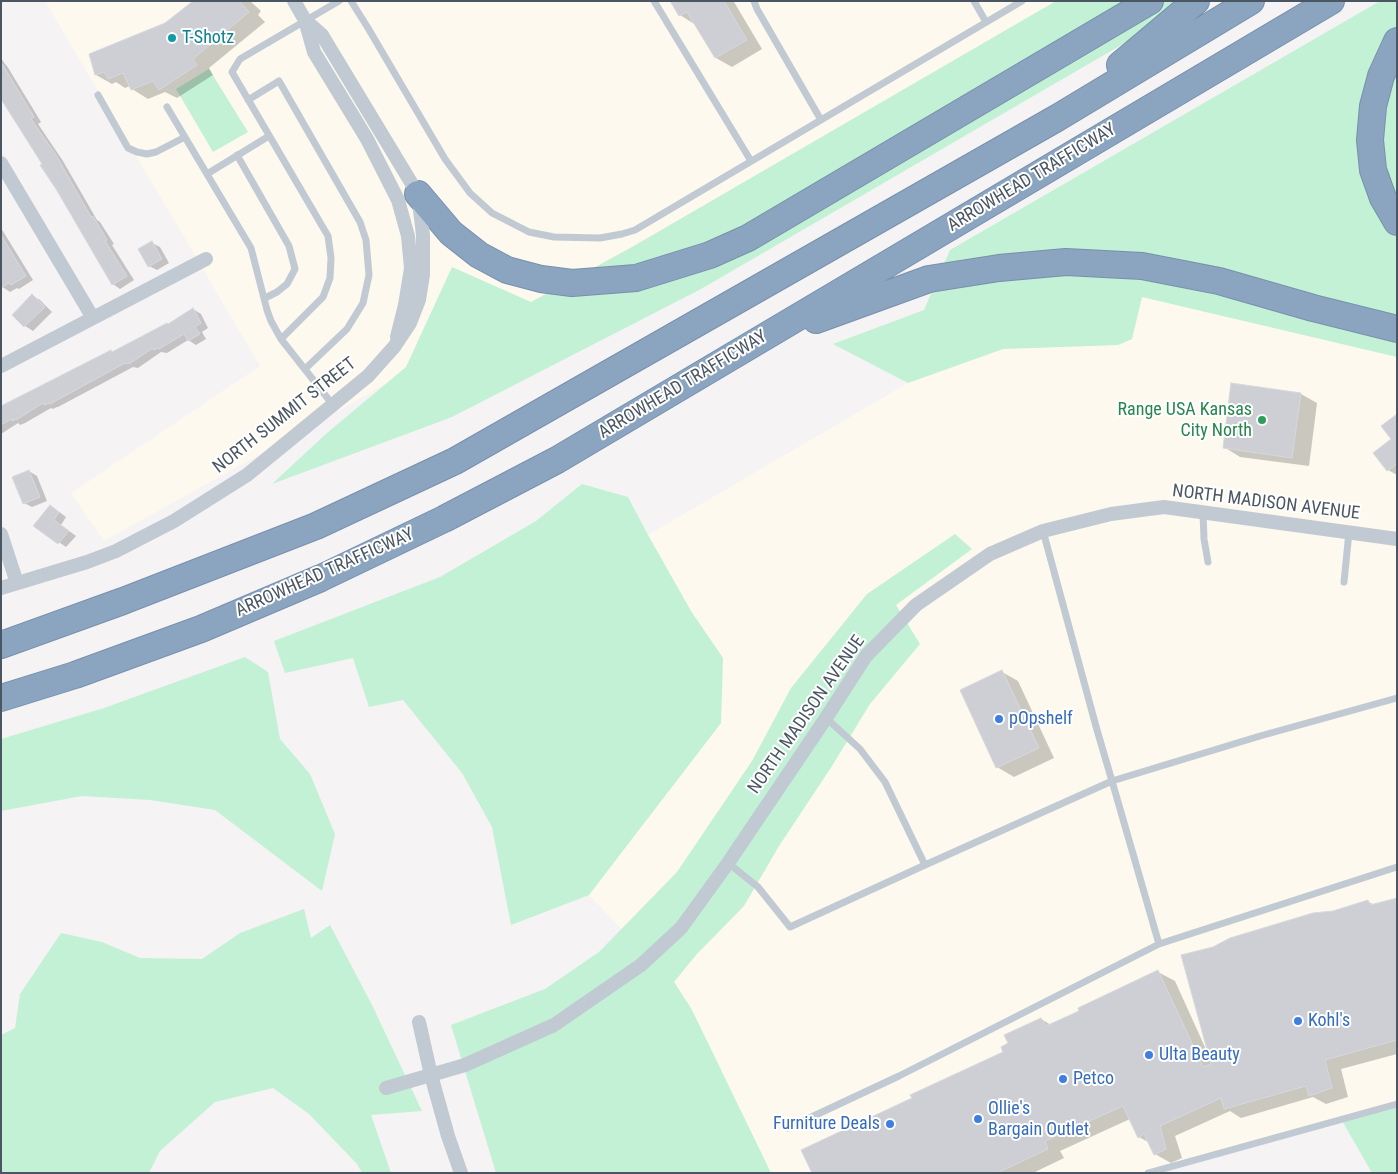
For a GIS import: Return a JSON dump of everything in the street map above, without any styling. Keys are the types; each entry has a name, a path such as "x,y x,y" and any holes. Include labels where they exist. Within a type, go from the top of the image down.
{"highway":[{"path":"408,197 480,255 506,270 541,279 572,283 636,278 710,256 748,238 1150,1"},
{"path":"1057,118 1196,1"},
{"path":"1,645 123,601 316,526 455,461 1057,118 1251,1"},
{"name":"ARROWHEAD TRAFFICWAY","path":"1,698 75,675 201,629 321,578 444,519 557,460 1331,1"},
{"path":"1397,41 1381,76 1373,106 1370,140 1373,170 1383,198 1397,222"},
{"path":"756,342 929,279 998,268 1066,262 1142,266 1218,281 1397,329"}],"street":[{"path":"294,1 305,20 314,52 367,139 408,197"},
{"path":"305,20 322,35 408,197"},
{"path":"1,163 93,318"},
{"name":"NORTH SUMMIT STREET","path":"394,347 405,305 411,268 408,236 408,197"},
{"name":"NORTH SUMMIT STREET","path":"1,588 87,562 116,551 174,521 247,475 368,376 394,347 410,323 419,300 423,274 423,235 408,197"},
{"path":"1,366 206,259"},
{"name":"NORTH MADISON AVENUE","path":"386,1088 465,1065 554,1026 641,965 681,928 728,864 866,656 916,605 990,554 1043,531 1111,514 1164,507 1397,540"},
{"path":"1,534 17,583"},
{"path":"419,1022 431,1075 448,1136 461,1173"}],"lane":[{"path":"282,339 323,298 330,278 331,258 328,236 232,72 240,59 339,1"},
{"path":"351,1 449,166 470,193 492,214 529,232 554,238 600,238 635,230 1022,1"},
{"path":"654,1 751,161"},
{"path":"754,1 821,120"},
{"path":"974,1 986,22"},
{"path":"248,100 279,81 360,222 366,240 369,275 363,303 347,329 306,368"},
{"path":"98,95 128,148 147,154 156,152 185,137"},
{"path":"167,107 251,248 271,321 282,339 333,404"},
{"path":"207,174 270,136"},
{"path":"237,156 289,246 295,269 287,284 277,292 264,298"},
{"path":"1203,513 1204,539 1208,562"},
{"path":"1043,531 1096,730 1159,944"},
{"path":"1344,582 1349,532"},
{"path":"728,864 758,887 790,927 1112,781 1260,736 1397,698"},
{"path":"826,718 860,749 885,782 925,865"},
{"path":"788,1128 899,1076 1159,944 1397,867"},
{"path":"1148,1173 1397,1104"}],"shaded area":[{"path":"45,1 1056,1 632,247 104,541 71,493 260,366"},
{"path":"1142,296 1397,357 1397,1105 1148,1173 771,1173 691,1008 673,983 589,895 721,723 723,658 691,611 648,535 908,383 1003,349 1118,345 1132,339"}],"green space":[{"path":"1056,1 1197,1 701,289 452,417 272,484 327,433 406,367 452,267 531,302 632,247"},
{"path":"1380,1 1397,1 1397,357 1142,297 1132,339 1118,345 1003,349 908,383 833,344 924,310 950,250"},
{"path":"209,69 248,132 213,152 176,89"},
{"path":"582,484 628,497 691,611 723,658 721,723 589,895 511,925 492,827 462,773 403,700 369,707 353,658 285,673 274,641 440,577 536,521"},
{"path":"955,534 972,549 896,605 920,644 870,704 779,846 744,906 696,955 674,982 691,1008 771,1173 496,1173 451,1025 545,989 599,952 677,872 752,761 791,688 867,594"},
{"path":"245,657 268,672 280,739 310,774 335,834 322,891 215,810 150,800 82,796 1,811 1,739 104,708"},
{"path":"304,909 311,938 330,925 372,1005 422,1111 371,1115 391,1173 362,1173 357,1164 309,1114 273,1088 215,1102 160,1151 149,1173 1,1173 1,1035 15,1028 20,994 61,933 102,942 140,958 202,959 240,933"},
{"path":"1397,1104 1397,1173 1372,1173 1341,1119"}],"building":[{"name":"T-Shotz","path":"193,1 239,1 249,12 193,59 197,65 159,90 153,81 131,90 123,73 108,79 104,72 95,75 89,54 165,23"},
{"path":"670,1 724,1 747,40 715,58 687,12 679,16"},
{"path":"1,62 34,117 31,119 56,155 127,276 112,285 40,165 42,164 1,99"},
{"path":"1,235 26,276 11,285 9,283 1,288"},
{"path":"152,241 162,259 148,267 138,249"},
{"path":"32,294 45,307 24,327 12,315"},
{"path":"193,308 201,323 195,327 200,334 188,341 184,334 159,349 154,350 153,348 129,364 125,363 50,404 44,405 43,403 16,420 12,421 11,419 1,425 1,406 111,350 112,352 168,324"},
{"name":"Range USA Kansas City North","path":"1231,383 1301,393 1292,458 1223,448"},
{"path":"1397,414 1397,464 1387,471 1373,453 1391,439 1381,426"},
{"path":"29,470 40,497 23,504 12,477"},
{"path":"50,505 59,512 54,520 69,531 58,544 33,526"},
{"name":"pOpshelf","path":"1002,670 1039,748 996,768 960,690"},
{"path":"1397,898 1397,1040 1325,1060 1332,1088 1309,1096 1306,1086 1224,1109 1221,1098 1160,1126 1166,1149 1154,1155 1144,1134 1138,1138 1123,1106 1045,1141 1048,1149 997,1173 812,1173 801,1150 912,1098 910,1095 1003,1052 1001,1047 1008,1043 1004,1035 1041,1018 1046,1026 1079,1011 1078,1008 1158,970 1203,1067 1211,1064 1181,955 1213,947 1230,938 1313,913 1333,911 1368,900 1370,905"}],"place":[{"name":"T-Shotz","path":"172,38"},
{"name":"Range USA Kansas City North","path":"1262,420"},
{"name":"pOpshelf","path":"999,719"},
{"name":"Kohl's","path":"1298,1021"},
{"name":"Ulta Beauty","path":"1149,1055"},
{"name":"Petco","path":"1063,1079"},
{"name":"Ollie's Bargain Outlet","path":"978,1119"},
{"name":"Furniture Deals","path":"890,1124"}]}
